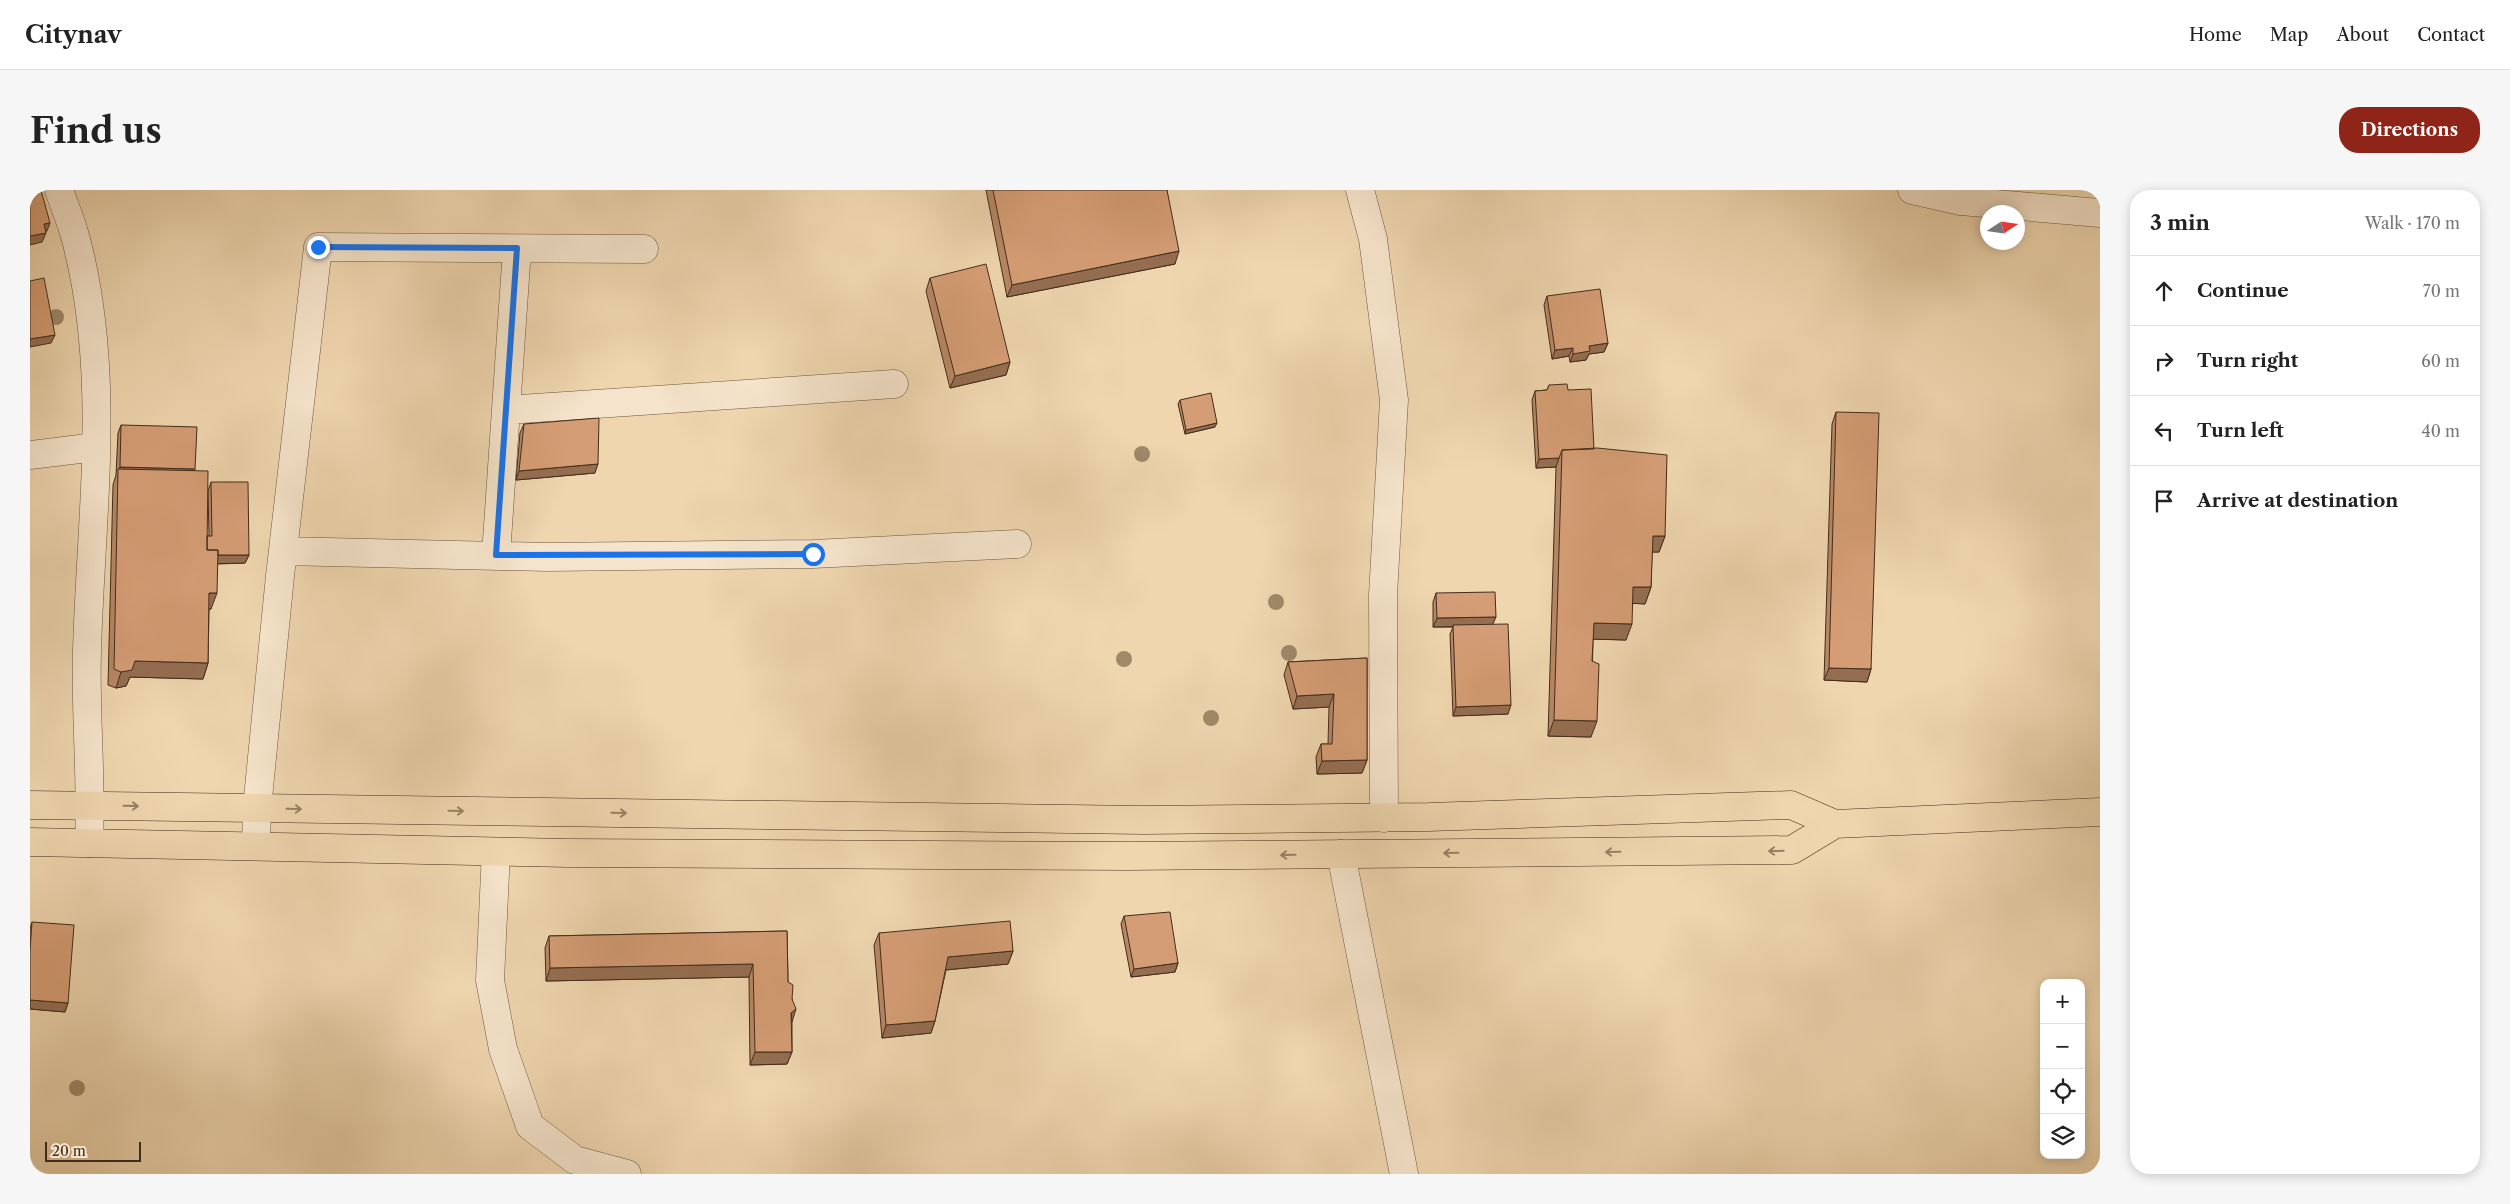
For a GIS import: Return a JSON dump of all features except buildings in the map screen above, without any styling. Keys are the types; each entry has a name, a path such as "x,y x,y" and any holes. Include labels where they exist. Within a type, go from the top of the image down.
{"highway":[{"path":"30,805 1142,820 1384,818 1791,805 1834,824 2100,812"},
{"path":"30,842 496,852 1117,856 1792,850 1834,824"}],"street":[{"path":"59,190 75,236 90,315 96,407 87,652 89,843"},
{"path":"1360,190 1373,239 1394,400 1383,595 1384,818"},
{"path":"1912,190 1961,201 2100,212"},
{"path":"256,846 257,808 283,551 318,247 644,249"},
{"path":"496,555 517,248"},
{"path":"506,410 894,384"},
{"path":"30,455 96,447"},
{"path":"283,551 496,555 813,554 1017,544"},
{"path":"496,852 490,980 503,1049 530,1126 574,1160 627,1174"},
{"path":"1341,854 1404,1174"}],"route":[{"path":"318,247 517,248 496,555 547,557 813,554"}]}
